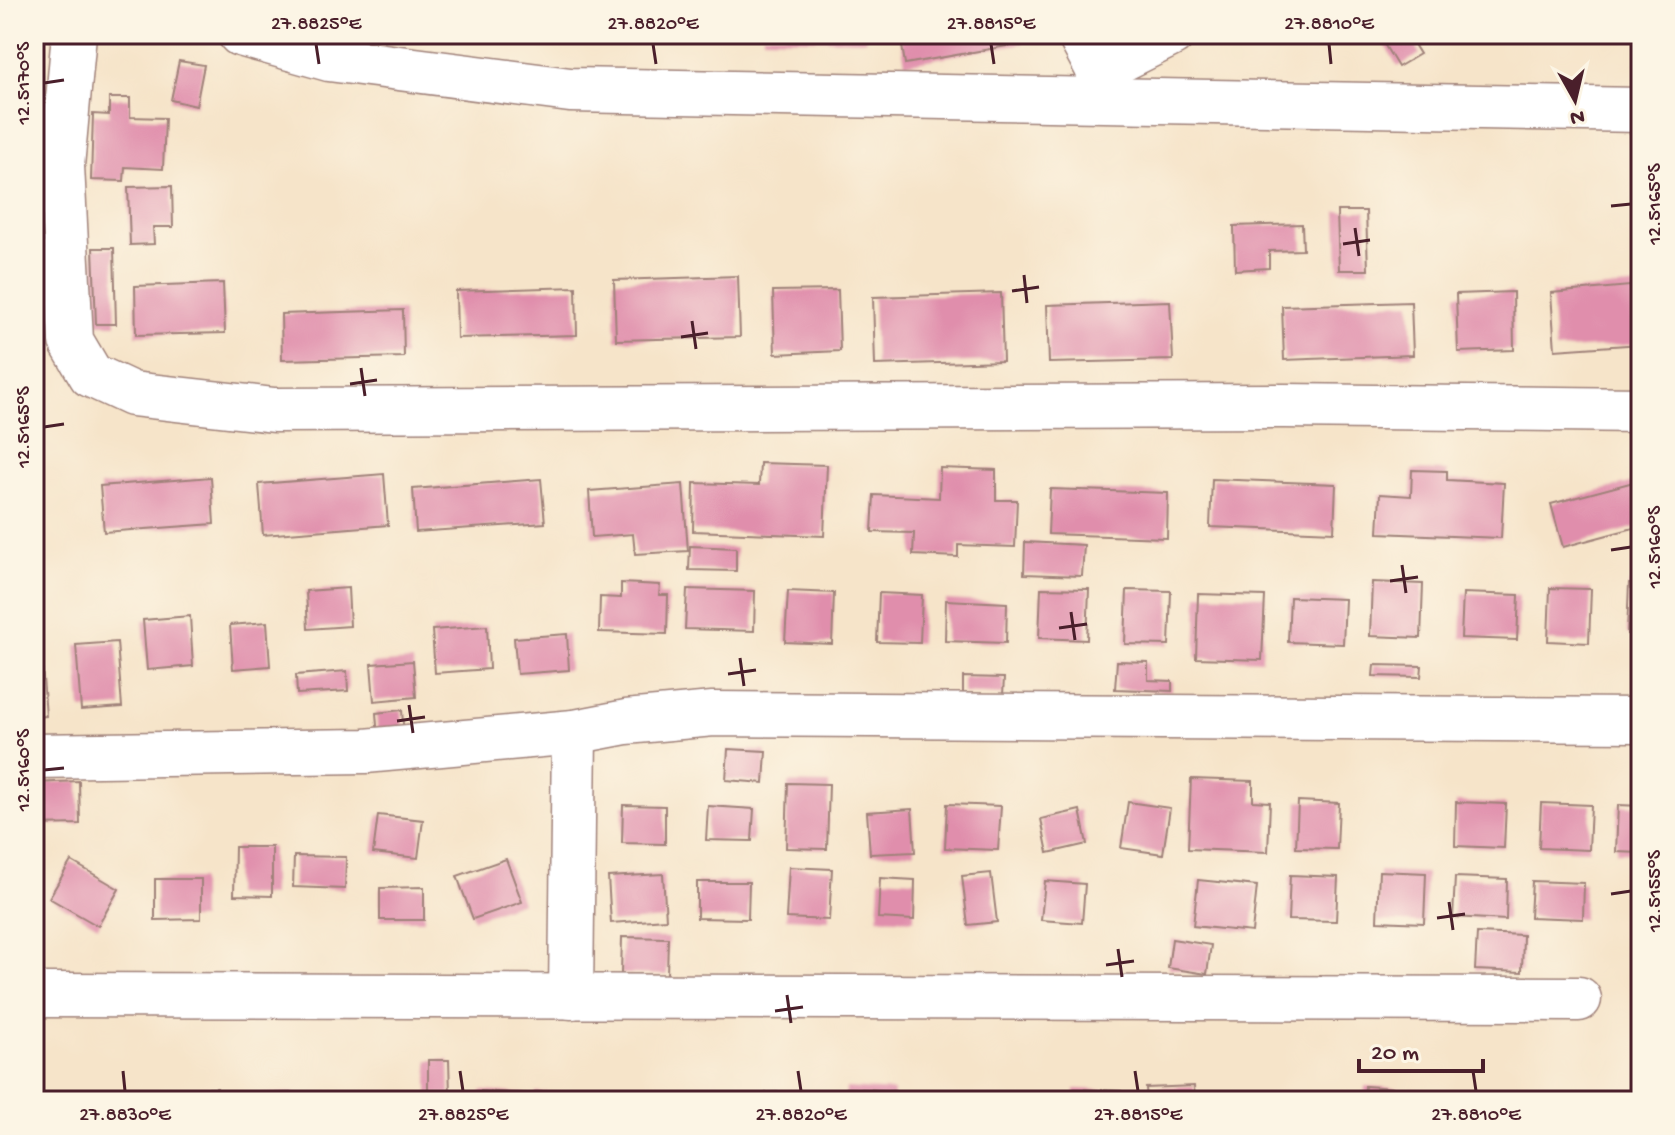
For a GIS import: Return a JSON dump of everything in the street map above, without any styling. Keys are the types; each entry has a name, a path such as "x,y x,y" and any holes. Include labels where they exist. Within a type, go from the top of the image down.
{"street":[{"path":"74,34 62,166 71,341 91,375 132,394 274,410 1284,406 1641,410"},
{"path":"240,34 329,59 570,90 1097,68 1641,110"},
{"path":"1097,68 1172,34"},
{"path":"34,756 365,751 574,732 626,722 713,714 1641,720"},
{"path":"571,997 574,732"},
{"path":"34,995 1579,999"}],"building":[{"path":"763,34 866,34 866,40 763,38"},
{"path":"900,34 1022,34 1024,43 905,64"},
{"path":"1378,34 1434,34 1415,46 1420,54 1398,67"},
{"path":"179,61 204,65 196,106 171,100"},
{"path":"109,98 130,98 130,117 165,118 163,169 125,167 124,181 91,180 93,114 109,115"},
{"path":"172,186 173,227 153,227 154,244 130,245 128,187"},
{"path":"1337,211 1366,211 1368,270 1339,270"},
{"path":"1302,224 1303,250 1269,251 1269,268 1235,270 1234,226"},
{"path":"93,248 114,248 116,324 96,324"},
{"path":"738,276 740,337 616,340 614,280"},
{"path":"223,283 225,333 136,335 135,286"},
{"path":"1641,285 1641,344 1555,350 1551,293"},
{"path":"576,287 577,335 457,338 456,291"},
{"path":"838,290 840,351 775,354 773,291"},
{"path":"1513,292 1514,350 1458,352 1456,294"},
{"path":"1001,293 1003,361 875,365 873,297"},
{"path":"1170,301 1173,360 1049,363 1047,305"},
{"path":"1411,302 1413,355 1284,360 1282,306"},
{"path":"403,310 404,357 282,360 281,314"},
{"path":"760,463 827,465 824,536 693,531 694,483 759,485"},
{"path":"940,468 996,470 996,500 1017,500 1015,547 958,545 958,557 913,555 914,533 872,532 874,495 939,498"},
{"path":"1412,470 1447,471 1447,480 1504,483 1501,538 1378,533 1380,494 1411,496"},
{"path":"384,474 388,525 263,535 259,484"},
{"path":"211,477 214,524 104,532 100,486"},
{"path":"541,479 545,523 416,532 413,489"},
{"path":"1212,479 1336,484 1334,532 1210,527"},
{"path":"1641,480 1641,526 1563,547 1551,504"},
{"path":"683,484 688,551 635,554 633,534 592,537 589,491"},
{"path":"1050,489 1168,493 1167,538 1048,534"},
{"path":"1025,542 1084,545 1082,576 1024,574"},
{"path":"690,546 736,548 736,571 689,570"},
{"path":"1372,582 1423,584 1421,638 1370,636"},
{"path":"621,583 660,585 659,595 668,595 667,634 599,632 600,597 621,598"},
{"path":"1629,583 1641,583 1641,635 1627,634"},
{"path":"348,588 350,626 308,629 306,591"},
{"path":"1041,588 1089,589 1087,640 1039,638"},
{"path":"1550,588 1591,589 1589,643 1548,641"},
{"path":"687,589 755,591 754,631 685,629"},
{"path":"1127,590 1171,591 1169,645 1125,644"},
{"path":"788,591 834,593 832,644 785,642"},
{"path":"879,593 922,595 920,643 877,642"},
{"path":"1463,593 1519,595 1517,640 1461,638"},
{"path":"1198,594 1265,596 1262,660 1196,658"},
{"path":"1290,597 1345,599 1343,644 1288,642"},
{"path":"946,600 1007,603 1006,643 945,641"},
{"path":"190,616 193,666 147,670 143,620"},
{"path":"267,622 270,666 233,669 230,625"},
{"path":"487,626 489,669 435,673 432,630"},
{"path":"567,634 569,670 517,674 514,638"},
{"path":"40,640 46,716 34,717 34,641"},
{"path":"117,642 122,707 81,710 76,645"},
{"path":"413,661 416,697 374,701 371,664"},
{"path":"1117,661 1148,662 1148,680 1172,681 1172,691 1115,689"},
{"path":"1374,665 1422,666 1421,677 1373,676"},
{"path":"347,671 348,691 297,694 296,675"},
{"path":"963,677 1004,678 1003,695 963,693"},
{"path":"402,710 404,737 378,738 376,713"},
{"path":"728,749 766,751 764,783 726,780"},
{"path":"1191,779 1253,781 1253,801 1270,802 1268,852 1188,849"},
{"path":"79,781 80,824 34,825 34,783"},
{"path":"788,783 829,784 827,849 786,848"},
{"path":"1298,801 1339,803 1337,849 1296,848"},
{"path":"1128,802 1170,808 1163,854 1121,848"},
{"path":"1456,802 1506,804 1504,848 1455,846"},
{"path":"1541,803 1591,805 1589,850 1539,848"},
{"path":"947,804 1001,806 998,850 945,848"},
{"path":"623,805 665,806 665,844 622,843"},
{"path":"1618,805 1641,806 1641,853 1616,852"},
{"path":"708,806 754,809 752,841 706,840"},
{"path":"912,809 915,852 870,854 867,812"},
{"path":"1080,810 1087,844 1048,853 1041,819"},
{"path":"378,815 423,820 418,858 373,853"},
{"path":"235,847 272,847 272,896 234,895"},
{"path":"294,856 346,857 345,889 293,887"},
{"path":"506,859 522,902 473,919 457,876"},
{"path":"71,861 119,889 98,926 49,898"},
{"path":"789,867 832,869 829,920 786,918"},
{"path":"1379,871 1426,873 1424,923 1377,921"},
{"path":"991,873 997,922 968,925 962,876"},
{"path":"663,874 666,919 611,923 608,877"},
{"path":"1290,875 1338,877 1336,921 1288,920"},
{"path":"1455,877 1507,879 1506,920 1453,917"},
{"path":"880,878 915,880 914,920 878,918"},
{"path":"155,879 201,879 201,919 155,920"},
{"path":"1198,880 1257,886 1252,932 1193,926"},
{"path":"1045,881 1085,884 1082,923 1041,920"},
{"path":"1532,881 1584,883 1583,919 1530,917"},
{"path":"697,882 749,882 748,919 697,918"},
{"path":"424,887 424,920 380,920 380,888"},
{"path":"1477,933 1523,935 1522,972 1475,970"},
{"path":"622,937 668,938 667,975 621,974"},
{"path":"1172,939 1211,945 1207,974 1168,968"},
{"path":"428,1060 449,1060 450,1094 428,1094"},
{"path":"1194,1086 1195,1101 1147,1101 1146,1088"},
{"path":"1365,1086 1420,1090 1419,1101 1364,1101"},
{"path":"217,1088 217,1101 166,1101 165,1090"},
{"path":"846,1088 894,1091 893,1101 845,1101"},
{"path":"1075,1089 1121,1091 1120,1101 1074,1101"},
{"path":"481,1091 526,1094 526,1101 480,1101"},
{"path":"813,1091 814,1101 767,1101 766,1093"},
{"path":"535,1092 589,1094 589,1101 535,1101"},
{"path":"294,1093 294,1101 238,1101 237,1095"},
{"path":"1445,1095 1491,1098 1491,1101 1445,1101"}]}
